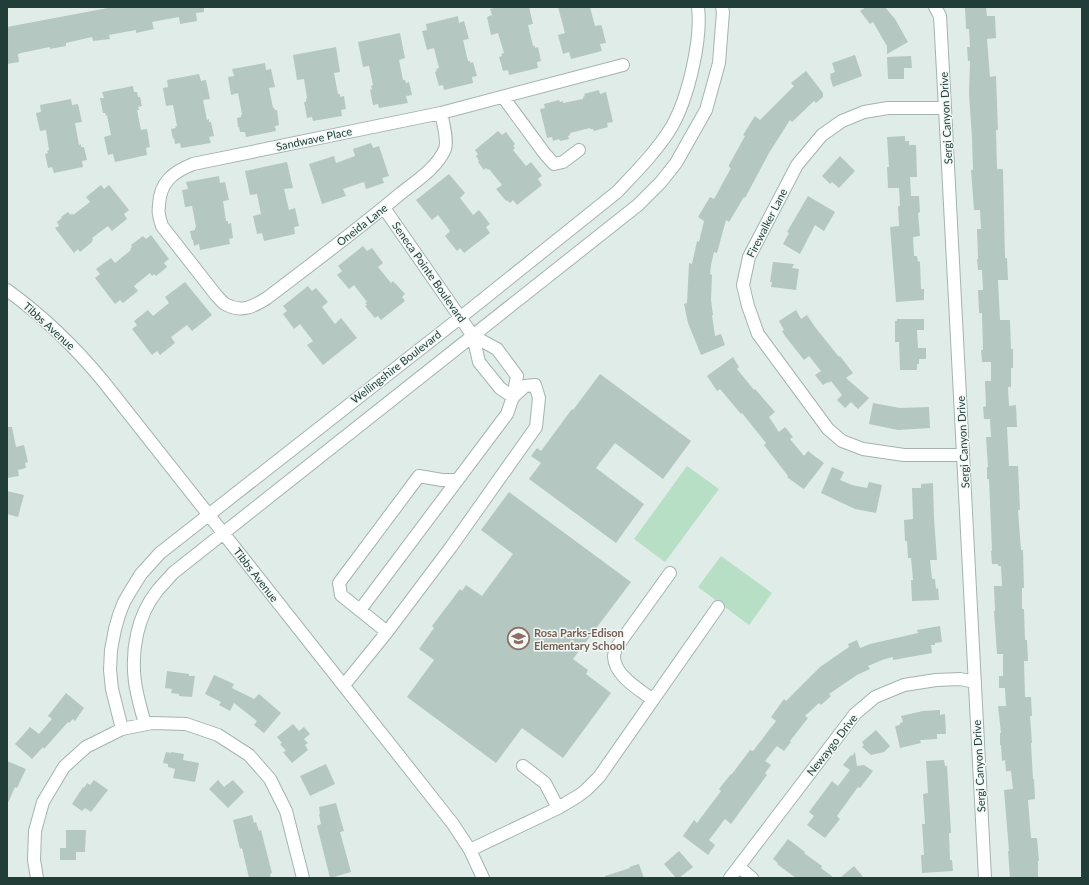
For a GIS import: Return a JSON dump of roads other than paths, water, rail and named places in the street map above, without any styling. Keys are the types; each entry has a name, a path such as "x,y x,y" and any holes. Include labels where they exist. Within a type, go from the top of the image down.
{"street":[{"name":"Wellingshire Boulevard","path":"122,729 112,689 110,670 112,643 124,602 137,579 154,560 209,515 461,317 617,192 636,173 659,145 670,128 683,102 697,50 698,7"},
{"name":"Wellingshire Boulevard","path":"145,724 136,686 134,665 136,640 143,617 157,591 168,578 223,533 638,205 661,182 676,163 706,110 718,63 723,12 722,7"},
{"name":"Sergi Canyon Drive","path":"935,7 940,16 985,878"},
{"name":"Sandwave Place","path":"240,309 225,304 216,295 162,226 159,213 159,198 163,186 170,177 181,168 193,164 441,113 623,65"},
{"path":"503,96 554,164 563,162 580,150"},
{"name":"Firewalker Lane","path":"945,108 888,108 864,112 842,121 822,134 797,164 749,257 743,285 748,306 758,334 828,428 842,441 864,449 904,455 963,455"},
{"name":"Oneida Lane","path":"240,309 249,308 259,304 384,208 429,170 439,159 446,147 441,113"},
{"name":"Seneca Pointe Boulevard","path":"384,208 473,336"},
{"name":"Tibbs Avenue","path":"7,290 32,309 88,364 453,824 470,850 483,878"},
{"path":"473,336 479,362 500,388 513,397"},
{"path":"360,610 507,414 513,397 517,376 497,349 473,336"},
{"path":"344,685 387,632 450,547 536,426 539,398 535,386 525,386 513,397"},
{"path":"387,632 341,595 339,583 419,476 442,480 457,480"},
{"path":"652,700 621,675 616,668 614,657 616,648 670,573"},
{"path":"470,850 558,808 582,793 599,777 718,607"},
{"name":"Newaygo Drive","path":"730,878 855,714 875,697 904,685 936,680 960,678 975,682"},
{"path":"37,878 34,860 35,831 43,802 64,767 86,747 122,729 152,723 186,724 218,735 248,755 270,779 286,811 303,878"},
{"path":"523,766 546,783 558,808"},
{"path":"739,867 752,878"}],"place":[{"name":"Rosa Parks-Edison Elementary School","path":"519,639"}]}
